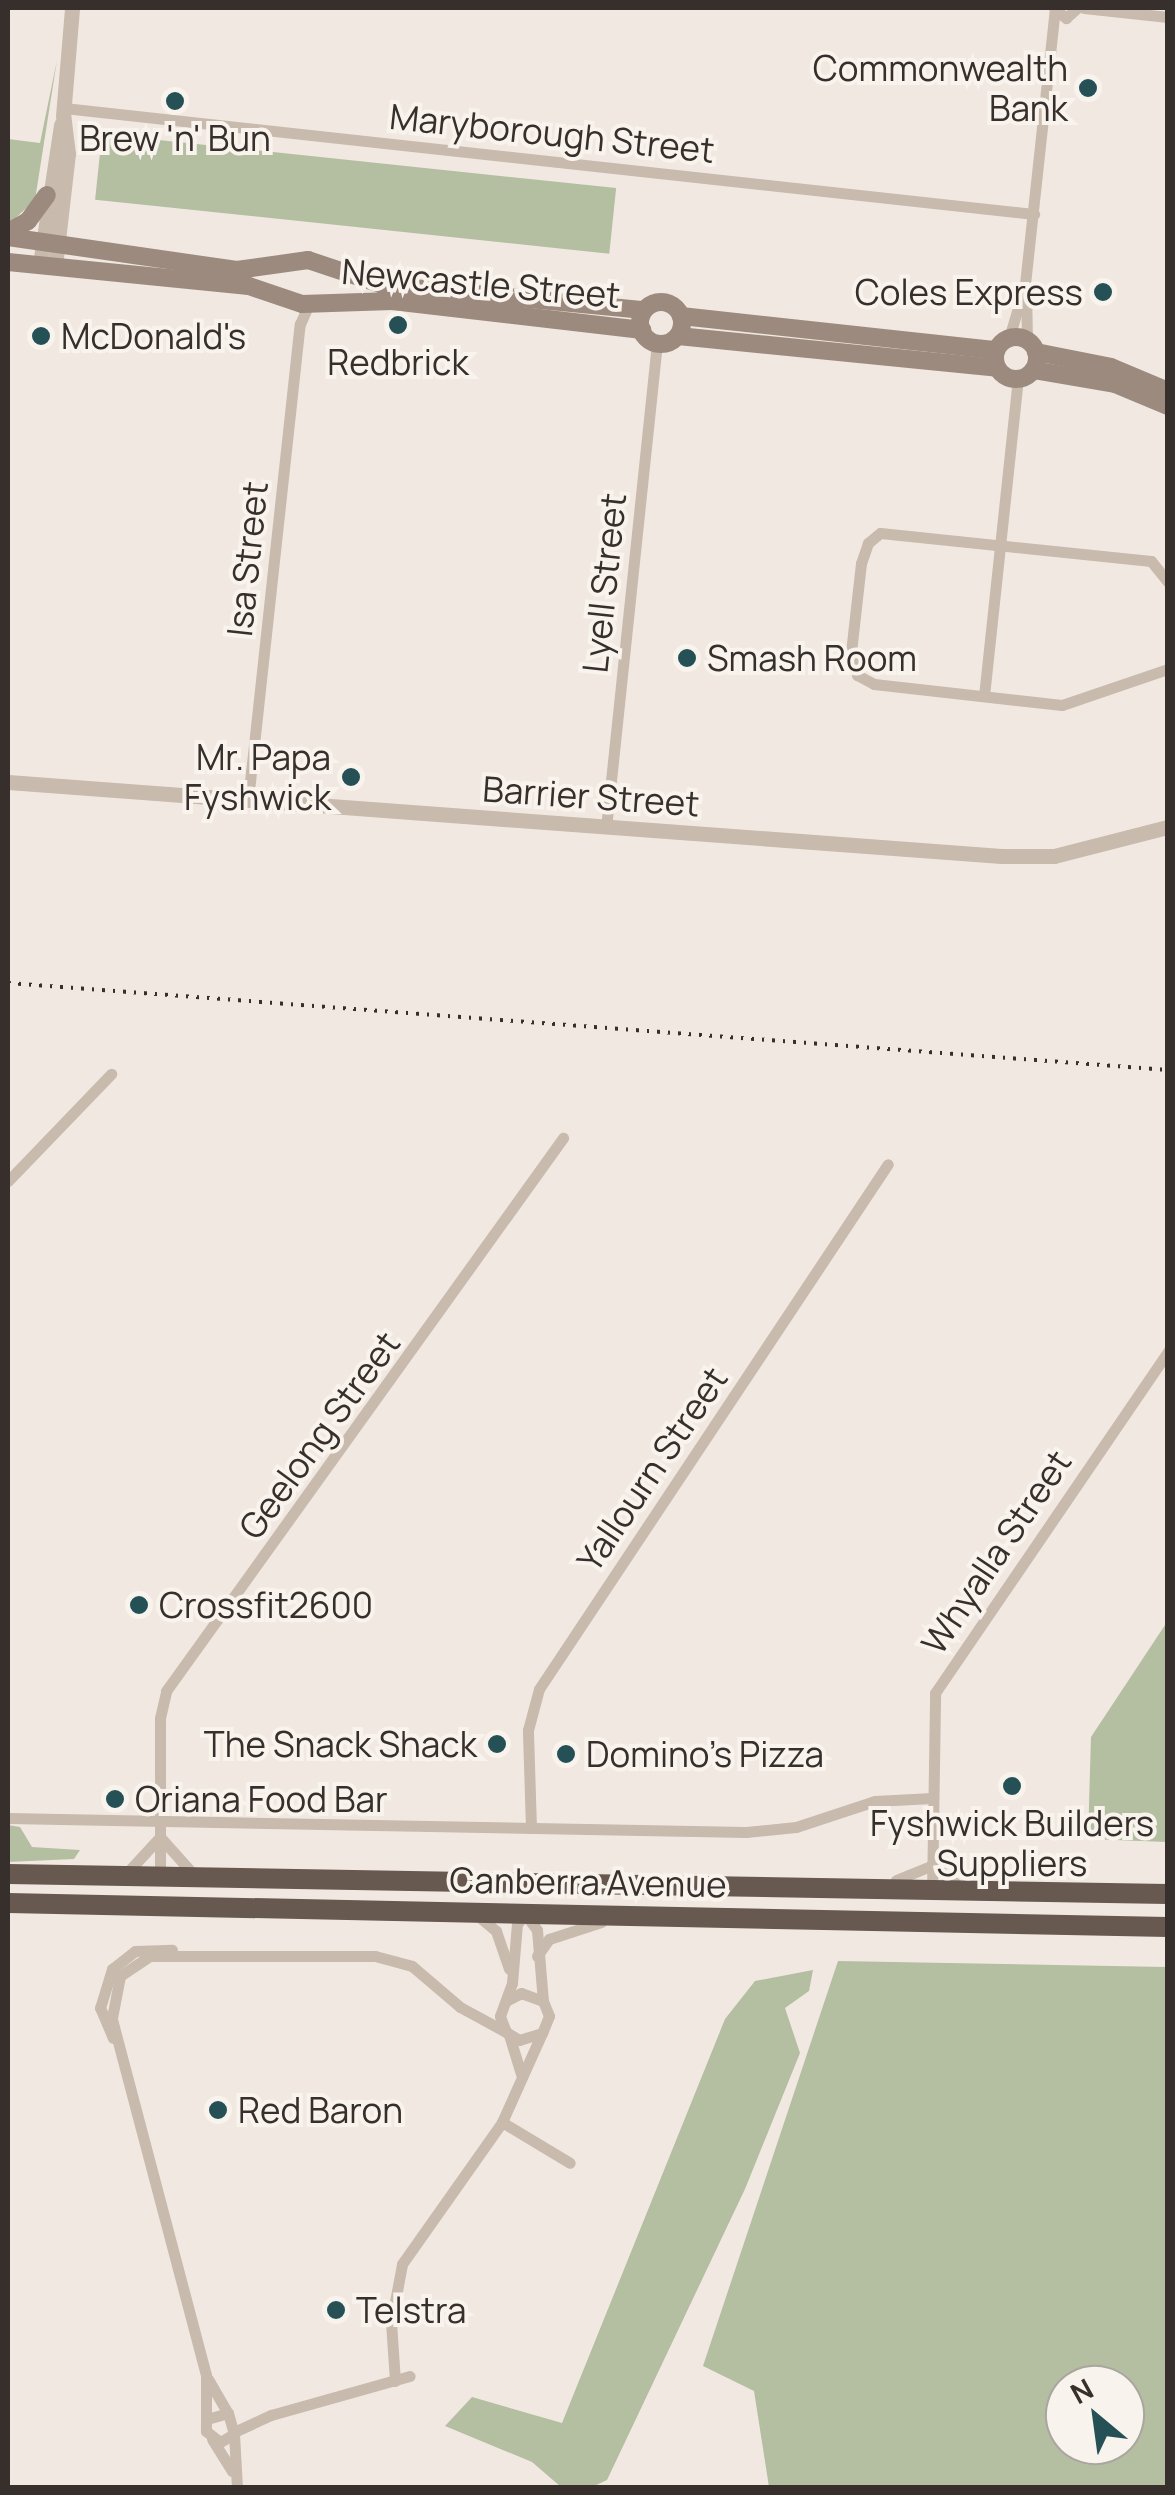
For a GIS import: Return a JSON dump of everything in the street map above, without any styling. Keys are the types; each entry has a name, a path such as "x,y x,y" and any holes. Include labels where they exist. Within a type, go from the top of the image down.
{"highway":[{"name":"Canberra Avenue","path":"8,1874 932,1893 1168,1894"},
{"path":"130,1906 155,1892 160,1877"},
{"path":"160,1877 174,1900 198,1908"},
{"path":"419,1882 511,1897 525,1914 537,1898 566,1884"},
{"path":"889,1922 919,1909 932,1893"},
{"path":"932,1893 935,1904 965,1924"},
{"name":"Canberra Avenue","path":"8,1903 1168,1926"}],"main road":[{"path":"8,234 28,221 47,194"},
{"name":"Newcastle Street","path":"8,234 218,268 320,266 383,285 644,310"},
{"name":"Newcastle Street","path":"8,262 249,286 302,302 392,301 642,330"},
{"name":"Newcastle Street","path":"293,264 283,280 302,302"},
{"name":"Newcastle Street","path":"302,302 327,287 320,266"},
{"path":"1168,391 1111,366 682,316 664,302 644,310 642,330 657,344 678,336 1016,356 1115,384 1168,406"},
{"path":"678,336 682,316"}],"street":[{"path":"50,242 47,194 63,112 72,8"},
{"path":"984,696 1016,356 1054,43 1054,8 1168,16"},
{"path":"1054,43 1075,12"},
{"path":"47,265 68,154 63,112"},
{"name":"Maryborough Street","path":"63,112 1034,214"},
{"name":"Isa Street","path":"248,800 302,302"},
{"name":"Lyell Street","path":"606,828 657,344"},
{"path":"1168,582 1151,562 880,534 868,543 860,571 851,652 857,675 874,684 1062,705 1168,669"},
{"name":"Barrier Street","path":"8,782 606,828 1054,856 1168,827"},
{"path":"8,1181 111,1074"},
{"name":"Geelong Street","path":"160,1877 166,1692 563,1138"},
{"name":"Yallourn Street","path":"532,1828 528,1730 538,1689 888,1164"},
{"name":"Whyalla Street","path":"932,1893 935,1693 1168,1351"},
{"name":"Canberra Avenue","path":"8,1818 780,1830 875,1801 932,1798"},
{"path":"124,1876 160,1838 196,1878"},
{"path":"820,1888 842,1880 908,1880 933,1865 968,1893"},
{"path":"456,1912 490,1924 512,1984"},
{"path":"395,2381 391,2323 402,2264 502,2122 549,2016 543,2001 537,1930 525,1914 516,1930 512,1984 504,2004 521,2074"},
{"path":"537,1956 562,1932 635,1915"},
{"path":"232,2471 212,2439 207,2418 206,2375 118,2046 111,2006 120,1976 150,1956 196,1953 395,1959 460,2006 508,2033 528,2040 542,2033"},
{"path":"460,2006 481,2014 521,1992 543,2001"},
{"path":"502,2122 570,2163"},
{"path":"206,2375 230,2415 236,2488"},
{"path":"212,2439 234,2433 271,2414 410,2376"},
{"path":"207,2418 271,2414"}],"green space":[{"path":"57,60 35,200 8,225 8,139 40,143"},
{"path":"102,134 616,188 609,254 95,200"},
{"path":"1167,1622 1167,1842 1088,1839 1091,1737"},
{"path":"8,1825 20,1827 32,1847 80,1850 74,1859 8,1862"},
{"path":"838,1961 1167,1967 1165,2487 769,2487 754,2391 703,2366"},
{"path":"813,1970 809,1991 785,2008 800,2053 745,2189 607,2480 592,2487 561,2487 532,2462 445,2426 472,2397 562,2423 725,2019 755,1981"}],"railway":[{"path":"8,983 1168,1070"}],"place":[{"name":"Commonwealth Bank","path":"1088,88"},
{"name":"Brew 'n' Bun","path":"175,101"},
{"name":"Coles Express","path":"1103,292"},
{"name":"Redbrick","path":"398,325"},
{"name":"McDonald's","path":"41,336"},
{"name":"Smash Room","path":"687,658"},
{"name":"Mr. Papa Fyshwick","path":"351,777"},
{"name":"Crossfit2600","path":"139,1605"},
{"name":"The Snack Shack","path":"497,1744"},
{"name":"Domino's Pizza","path":"566,1754"},
{"name":"Fyshwick Builders Suppliers","path":"1012,1786"},
{"name":"Oriana Food Bar","path":"115,1799"},
{"name":"Red Baron","path":"218,2110"},
{"name":"Telstra","path":"336,2310"}]}
